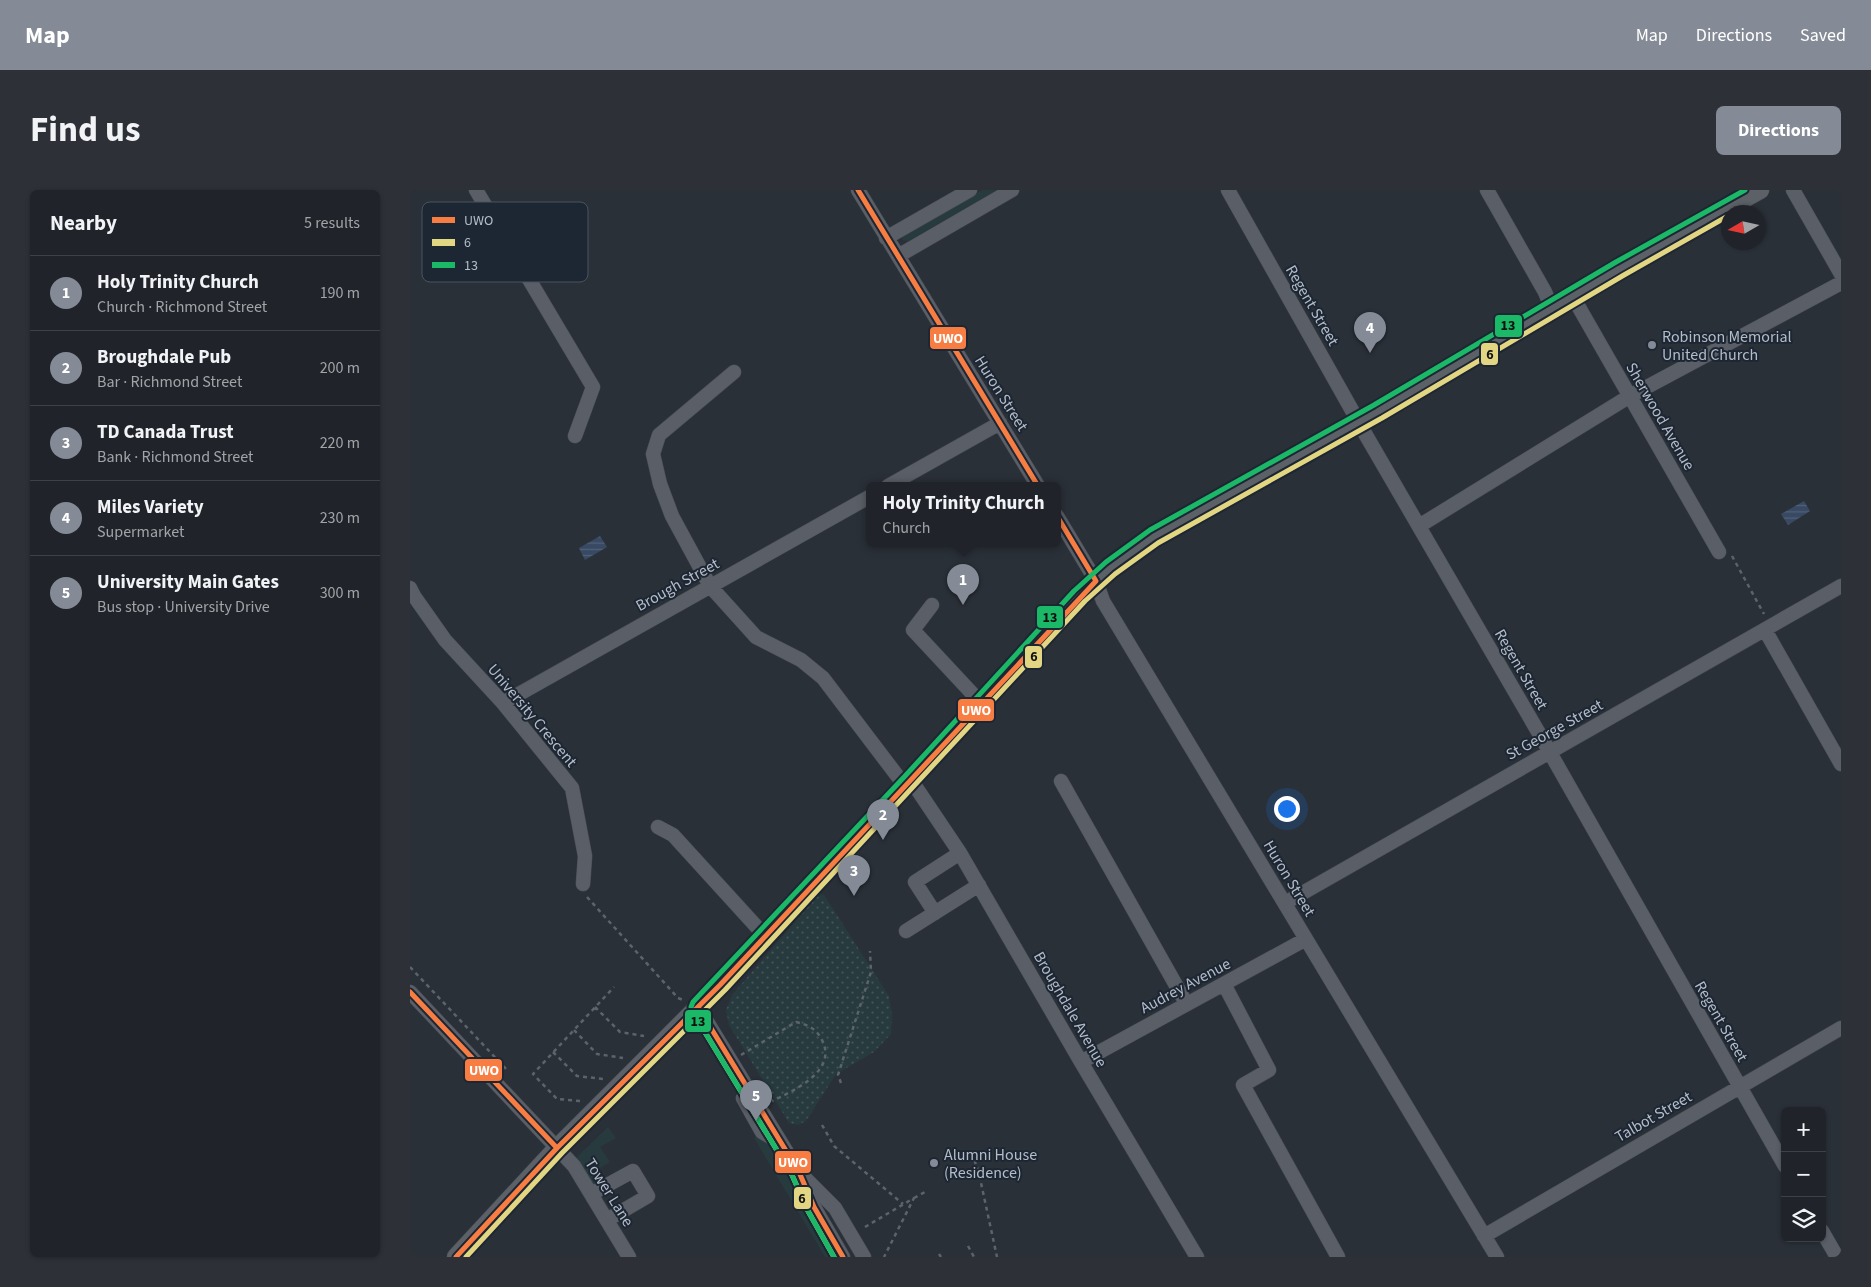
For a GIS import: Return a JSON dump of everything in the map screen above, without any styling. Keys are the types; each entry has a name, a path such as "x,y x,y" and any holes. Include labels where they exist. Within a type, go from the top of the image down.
{"main road":[{"path":"456,1257 557,1148 698,1007 1110,568 1154,537 1358,422 1620,268 1760,190"}],"street":[{"path":"476,190 483,202"},
{"name":"Huron Street","path":"858,190 1036,482"},
{"path":"886,238 970,190"},
{"path":"898,256 1012,190"},
{"name":"Regent Street","path":"1228,190 1358,422 1550,752 1781,1159"},
{"path":"1487,190 1545,292 1552,309"},
{"path":"1792,190 1841,274"},
{"path":"531,282 594,386 575,436"},
{"path":"1419,526 1630,396 1841,283"},
{"name":"Sherwood Avenue","path":"1573,297 1718,549"},
{"name":"Broughdale Avenue","path":"734,372 659,435 653,454 660,484 672,516 710,586 756,637 800,660 823,678 908,783 960,853 1197,1257"},
{"path":"895,482 1000,423"},
{"name":"Brough Street","path":"503,703 866,499"},
{"name":"Huron Street","path":"1061,523 1096,581 1103,601 1497,1257"},
{"name":"St George Street","path":"1285,903 1841,586"},
{"name":"University Crescent","path":"410,588 445,640 503,703 572,788 585,856 583,884"},
{"path":"932,605 913,630 982,704"},
{"path":"1768,628 1841,764"},
{"path":"1061,781 1186,1003"},
{"path":"658,827 673,835 765,936"},
{"path":"935,913 915,882 960,853"},
{"path":"906,931 979,885"},
{"name":"Audrey Avenue","path":"1081,1062 1306,939"},
{"path":"1224,984 1269,1070 1243,1085 1338,1257"},
{"name":"Tower Lane","path":"410,992 574,1166 629,1257"},
{"path":"698,1007 799,1172 814,1207 843,1257"},
{"name":"Talbot Street","path":"1484,1236 1841,1028"},
{"path":"730,1059 736,1086 762,1132 782,1143"},
{"path":"591,1194 633,1172 648,1196 607,1220"},
{"path":"799,1172 834,1208 864,1257"},
{"path":"1826,1238 1837,1257"}],"path":[{"path":"1718,549 1725,543 1768,628"},
{"path":"583,884 584,893 678,998 698,1007"},
{"path":"841,1083 838,1074 871,972 870,951"},
{"path":"410,967 507,1070"},
{"path":"580,1101 557,1099 533,1074 614,987"},
{"path":"595,1007 620,1032 644,1036"},
{"path":"730,1059 796,1022 808,1025 819,1034 825,1048 824,1064 813,1077 787,1094 760,1108"},
{"path":"574,1030 597,1054 623,1058"},
{"path":"553,1052 577,1076 603,1080"},
{"path":"822,1125 834,1146 903,1204"},
{"path":"971,1153 978,1170 997,1257"},
{"path":"865,1227 925,1192"},
{"path":"884,1257 914,1198"},
{"path":"968,1246 974,1257"}],"green space":[{"path":"982,190 997,190 908,241 902,240 903,235"},
{"path":"819,894 824,895 889,996 892,1015 891,1034 874,1052 836,1074 806,1121 798,1125 789,1123 729,1025 726,1010 732,995"},
{"path":"608,1127 616,1138 600,1147 610,1162 597,1170 604,1183 594,1189 577,1157"},
{"path":"759,1135 779,1155 799,1199 833,1257 825,1257 754,1138"}],"water":[{"path":"1804,501 1810,511 1788,525 1781,514"},
{"path":"600,536 607,547 585,560 579,548"}],"transit line":[{"name":"UWO","path":"858,190 1036,482"},
{"name":"13","path":"834,1257 808,1211 792,1175 692,1011 693,1002 906,775 1074,591 1106,562 1150,530 1374,405 1616,262 1745,190"},
{"name":"6","path":"466,1257 562,1153 725,990 1085,601 1115,574 1158,543 1382,418 1721,220"},
{"name":"UWO","path":"456,1257 557,1148 720,985 1096,581 1061,523"},
{"name":"UWO","path":"410,992 557,1148"},
{"name":"UWO","path":"698,1007 799,1172 814,1207 843,1257"},
{"name":"6","path":"692,1011 792,1175 808,1211 834,1257"}],"place":[{"name":"Robinson Memorial United Church","path":"1652,345"},
{"name":"Miles Variety","path":"1370,353"},
{"name":"Holy Trinity Church","path":"963,605"},
{"name":"Broughdale Pub","path":"883,840"},
{"name":"TD Canada Trust","path":"854,896"},
{"name":"University Main Gates","path":"756,1121"},
{"name":"Alumni House (Residence)","path":"934,1163"}]}
